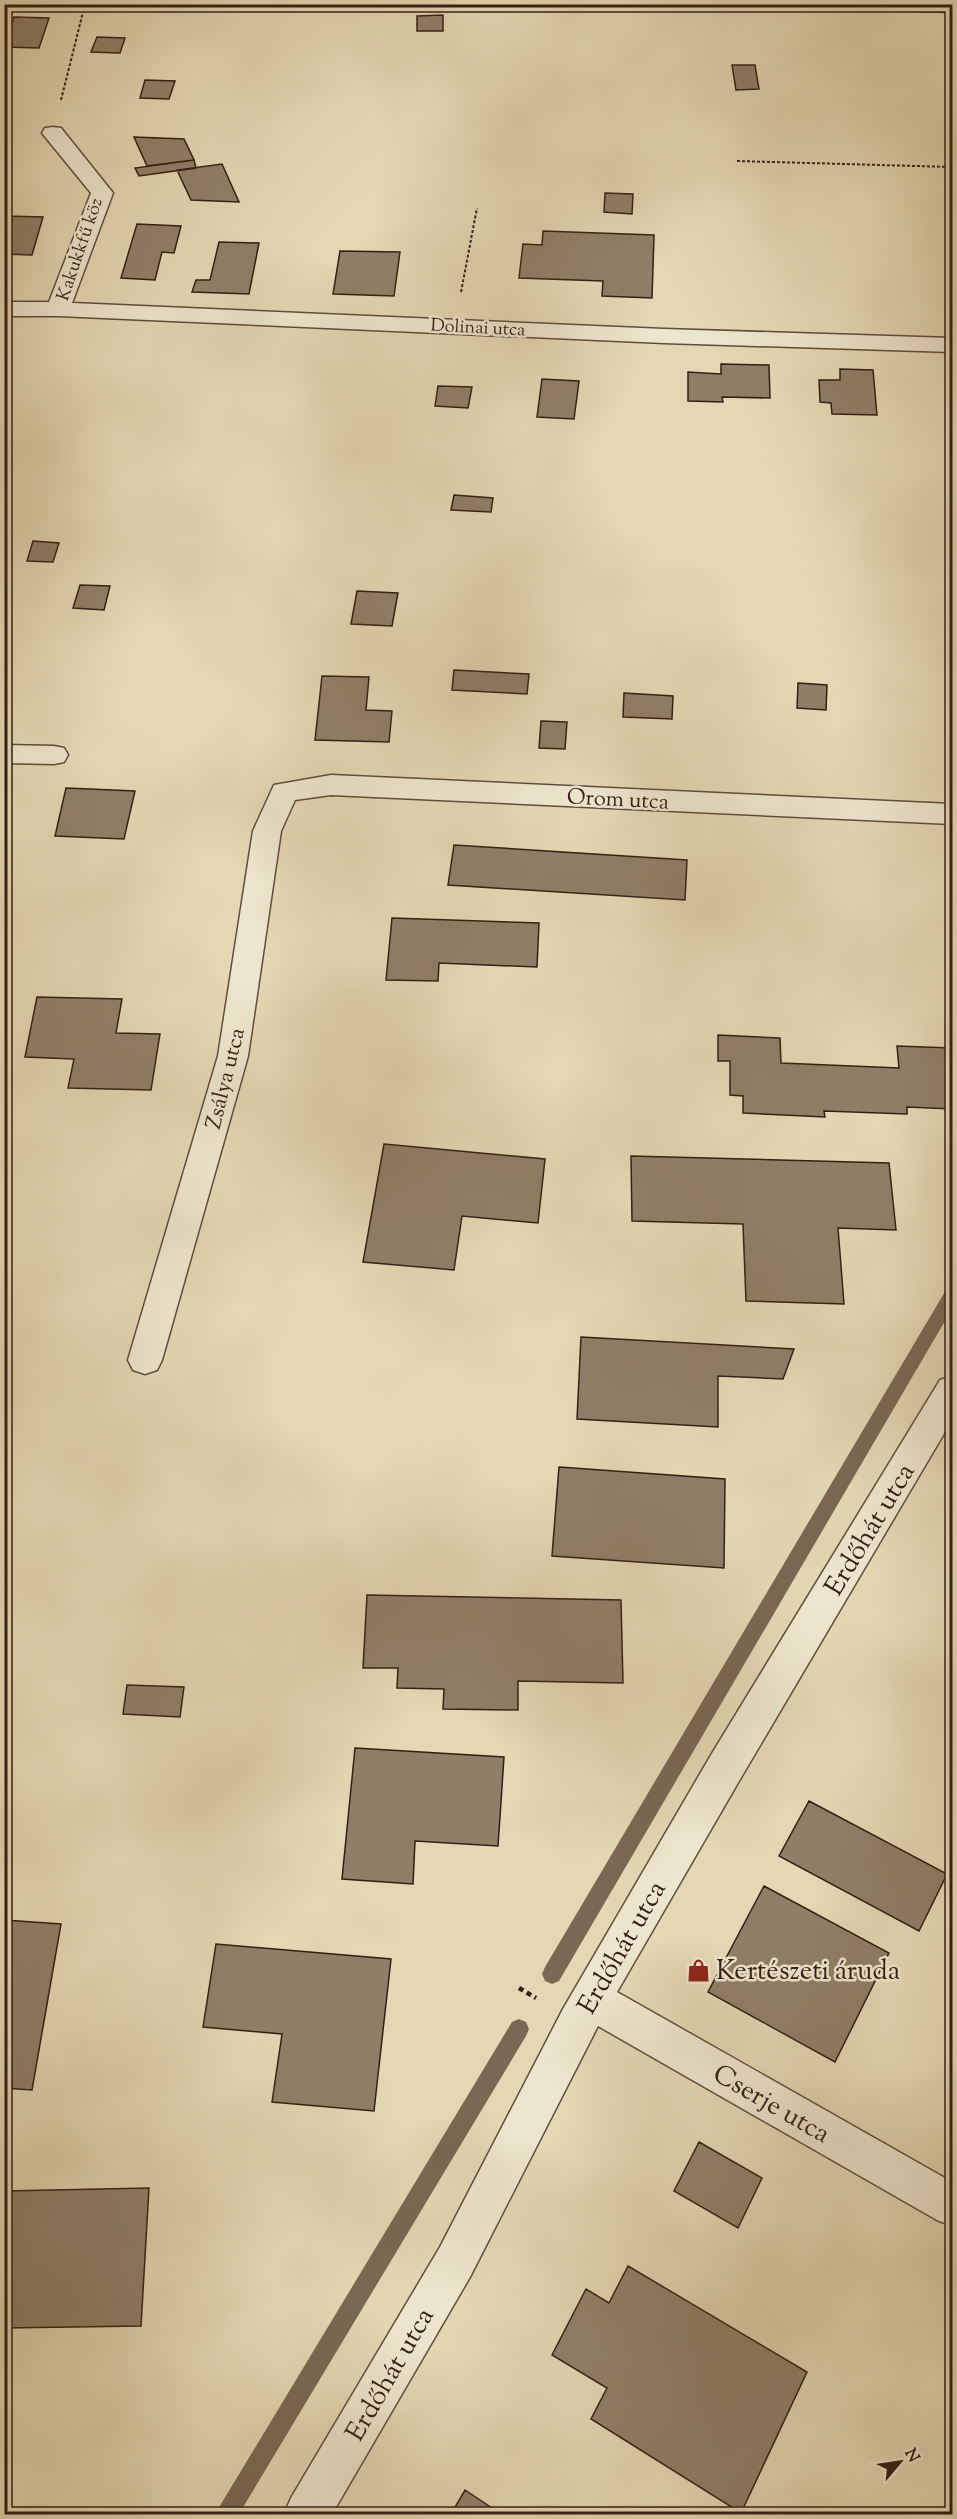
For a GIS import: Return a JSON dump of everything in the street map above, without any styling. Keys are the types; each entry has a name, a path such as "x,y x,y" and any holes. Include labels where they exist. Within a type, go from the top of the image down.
{"street":[{"path":"891,4 952,6"},
{"name":"Kakukkfű köz","path":"53,133 102,193 58,309"},
{"name":"Dolinai utca","path":"4,309 58,309 664,336 952,345"},
{"path":"4,754 54,755"},
{"name":"Orom utca","path":"284,792 331,785 952,814"},
{"name":"Zsálya utca","path":"145,1360 233,1056 267,831 284,792"},
{"name":"Erdőhát utca","path":"307,2514 455,2262 578,2023 725,1768 952,1390"},
{"name":"Cserje utca","path":"592,2000 952,2205"}],"path":[{"path":"63,95 85,4"},
{"path":"737,161 952,167"},
{"path":"455,325 477,208"}],"building":[{"path":"443,15 443,31 417,31 417,16"},
{"path":"14,17 49,18 39,48 4,47"},
{"path":"97,37 125,38 120,53 91,52"},
{"path":"732,65 755,65 759,89 736,90"},
{"path":"145,80 175,81 169,99 140,98"},
{"path":"134,137 184,139 194,160 147,166"},
{"path":"194,160 196,168 139,176 135,168"},
{"path":"222,164 239,202 191,200 177,170"},
{"path":"605,193 633,194 632,214 604,212"},
{"path":"4,216 43,217 32,255 4,254"},
{"path":"137,224 181,226 174,253 162,252 155,280 121,278"},
{"path":"543,231 654,235 652,298 602,296 603,281 519,278 523,244 542,245"},
{"path":"219,242 259,243 249,294 192,292 196,280 210,280"},
{"path":"340,251 400,252 394,296 333,294"},
{"path":"721,364 769,365 770,398 722,397 723,402 688,401 688,372 721,374"},
{"path":"840,369 873,370 877,415 832,414 831,403 820,402 819,380 840,380"},
{"path":"542,379 579,381 574,419 537,417"},
{"path":"438,386 472,387 468,408 435,406"},
{"path":"454,495 493,498 491,512 451,510"},
{"path":"33,541 59,543 53,562 27,561"},
{"path":"80,585 110,586 104,610 73,608"},
{"path":"357,591 398,593 392,626 351,624"},
{"path":"454,670 529,674 527,694 452,690"},
{"path":"322,676 369,677 366,710 392,711 389,742 315,740"},
{"path":"798,683 827,685 826,710 797,708"},
{"path":"624,693 673,696 672,719 623,717"},
{"path":"541,721 567,722 565,749 539,748"},
{"path":"66,788 135,791 124,839 55,836"},
{"path":"454,845 687,860 685,900 448,885"},
{"path":"392,918 539,923 537,967 439,963 438,981 386,980"},
{"path":"37,997 122,999 116,1033 160,1034 151,1090 68,1088 74,1059 25,1057"},
{"path":"718,1035 780,1038 781,1063 899,1068 897,1046 952,1048 952,1109 907,1107 907,1114 824,1111 825,1117 743,1113 743,1096 730,1095 730,1061 718,1061"},
{"path":"384,1144 545,1159 538,1223 462,1216 454,1270 363,1262"},
{"path":"631,1156 889,1163 896,1230 838,1228 844,1304 746,1301 743,1224 632,1221"},
{"path":"581,1337 794,1349 783,1379 718,1376 718,1427 577,1419"},
{"path":"559,1467 725,1479 724,1568 552,1556"},
{"path":"367,1595 621,1600 623,1683 518,1681 518,1710 443,1709 444,1689 397,1688 398,1668 363,1668"},
{"path":"127,1685 184,1687 180,1717 123,1714"},
{"path":"355,1748 504,1757 498,1846 415,1841 413,1884 342,1879"},
{"path":"809,1801 947,1874 919,1931 779,1856"},
{"path":"764,1886 889,1953 835,2062 708,1992"},
{"path":"4,1920 61,1924 32,2090 4,2088"},
{"path":"216,1944 391,1959 374,2111 272,2102 282,2034 203,2027"},
{"path":"699,2142 762,2178 738,2228 674,2191"},
{"path":"149,2188 141,2326 4,2328 4,2191"},
{"path":"628,2266 807,2372 741,2513 591,2419 607,2388 552,2355 586,2289 609,2303"},
{"path":"465,2490 501,2514 451,2514"}],"waterway":[{"path":"552,1974 952,1295"},
{"path":"226,2514 519,2029"}],"place":[{"name":"Kertészeti áruda","path":"698,1970"}]}
